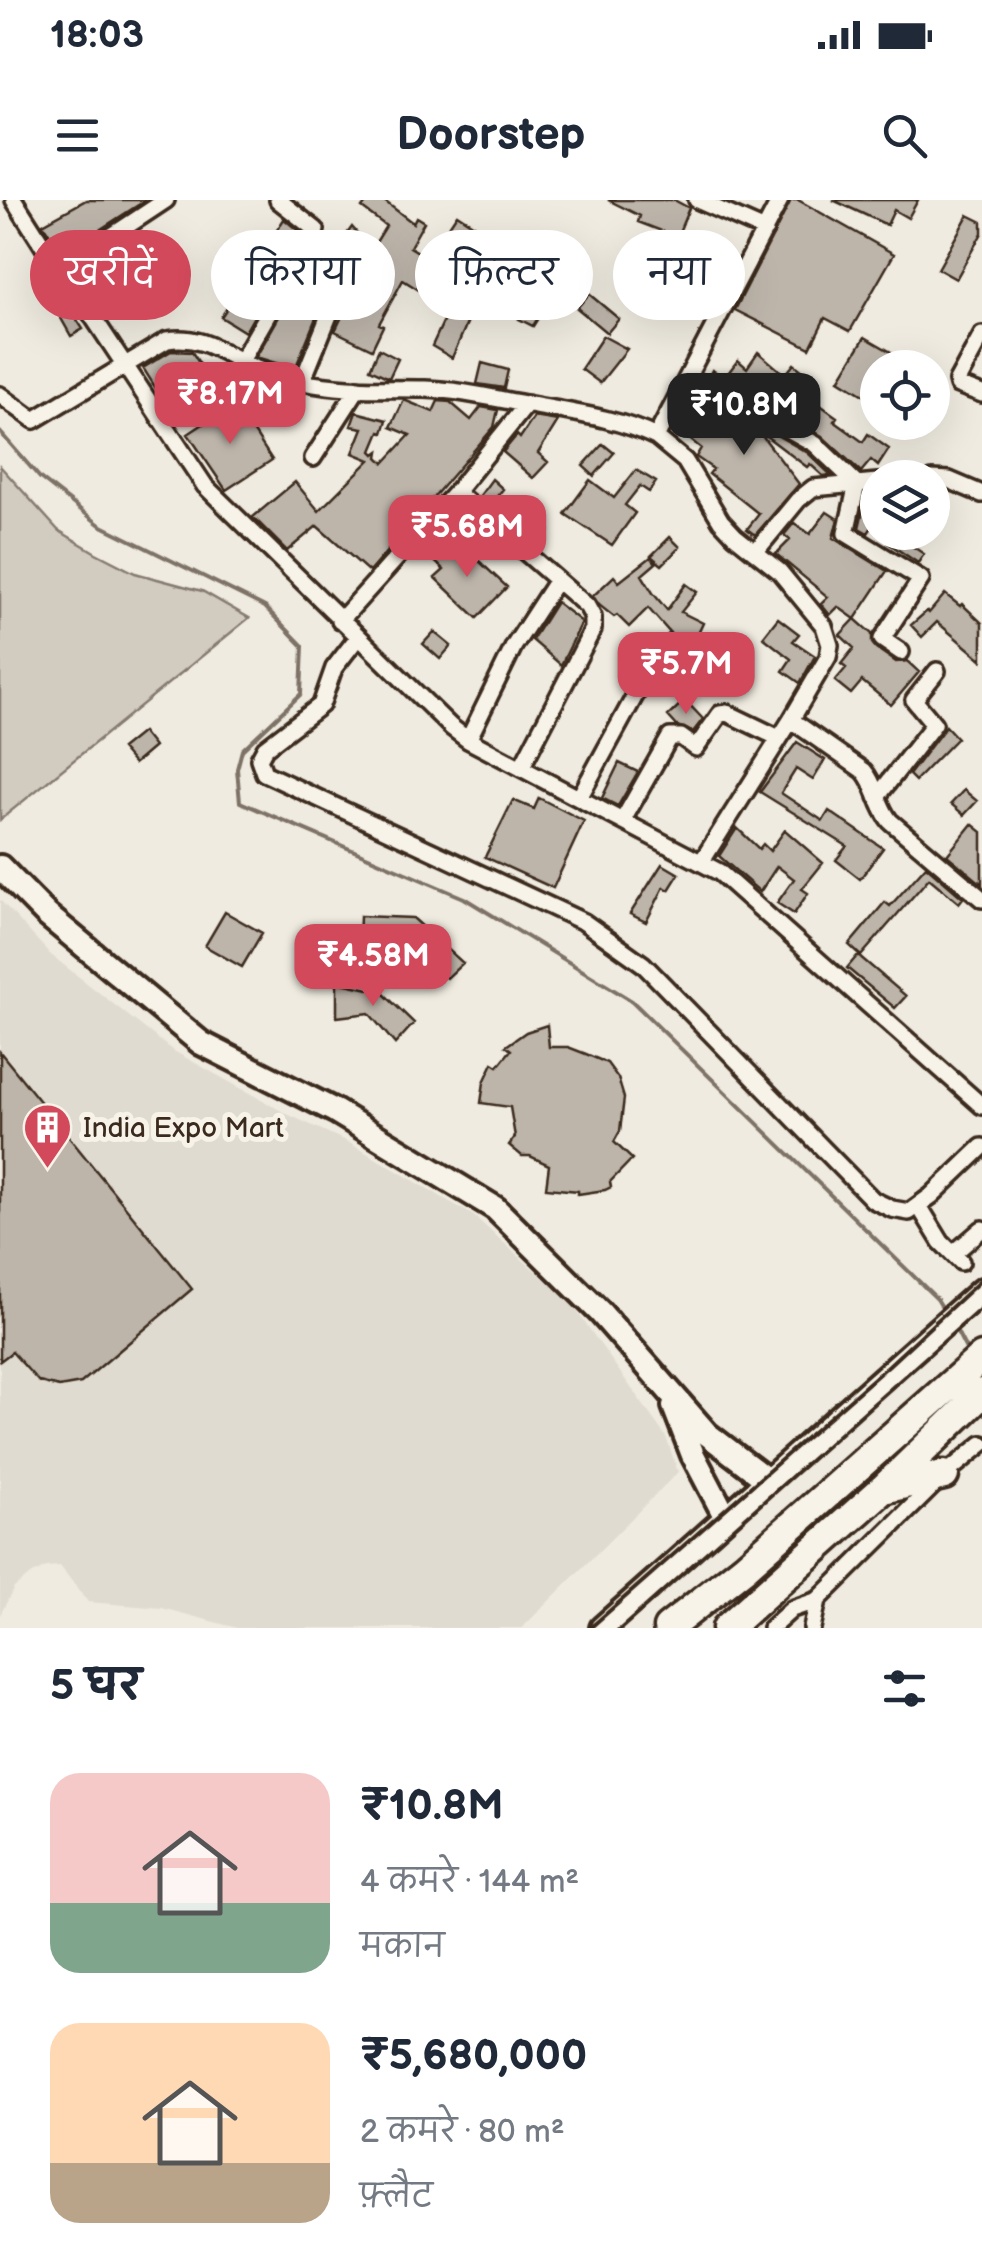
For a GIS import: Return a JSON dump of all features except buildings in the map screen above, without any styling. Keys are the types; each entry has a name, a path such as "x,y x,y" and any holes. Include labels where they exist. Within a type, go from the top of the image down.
{"highway":[{"path":"668,1628 745,1567 982,1356"},
{"path":"727,1628 883,1489 972,1402"},
{"path":"883,1489 944,1475"}],"street":[{"path":"14,200 33,230"},
{"path":"116,230 166,200"},
{"path":"240,361 316,230 278,200"},
{"path":"697,200 765,230"},
{"path":"656,437 780,200"},
{"path":"94,320 204,486 451,727 468,740 702,860 733,882 982,1106"},
{"path":"302,382 327,320"},
{"path":"982,334 957,380 958,385 982,394"},
{"path":"0,396 34,420 168,340 186,337 302,382 430,390 527,404 634,426 656,437 686,460 721,521 779,571 824,626 830,645 828,657 791,720 702,860"},
{"path":"689,376 743,411 768,418 815,444 856,484"},
{"path":"313,458 358,388"},
{"path":"340,620 456,492 527,404"},
{"path":"950,480 982,494"},
{"path":"856,484 846,533 921,579 882,639 900,652"},
{"path":"756,550 808,491 819,486 860,484"},
{"path":"456,492 587,606 594,617 593,629 521,768"},
{"path":"468,740 514,646 558,580"},
{"path":"358,637 334,668 322,704 265,748 259,759 264,772 549,905 620,945 873,1200 909,1212 982,1147"},
{"path":"579,798 649,670"},
{"path":"877,797 934,724 914,700 937,671"},
{"path":"623,820 670,737 681,737 696,748 720,714 727,713 779,738"},
{"path":"791,720 864,771 873,782 880,809 890,821 982,899"},
{"path":"0,866 47,915 201,1044 336,1110 495,1208 600,1312 707,1434 767,1480"},
{"path":"919,1206 927,1223 957,1258 982,1229"},
{"path":"602,1628 976,1294"},
{"path":"669,1394 693,1455 725,1516"},
{"path":"771,1628 792,1609 818,1600 944,1475 982,1444"},
{"path":"812,1628 818,1600"}],"shaded area":[{"path":"0,466 58,530 135,573 202,591 249,618 0,820"},
{"path":"0,900 51,955 172,1050 287,1114 348,1142 474,1216 571,1303 666,1437 678,1472 522,1628 237,1628 162,1608 88,1602 60,1566 46,1567 14,1588 0,1615"}],"waterway":[{"path":"0,432 40,478 100,525 265,607 303,646 301,694 242,750 237,769 240,802 464,898 632,1001 937,1299 945,1312"},
{"path":"953,1324 969,1355"}],"railway":[{"path":"590,1628 982,1279"}],"place":[{"name":"India Expo Mart","path":"48,1170"}]}
